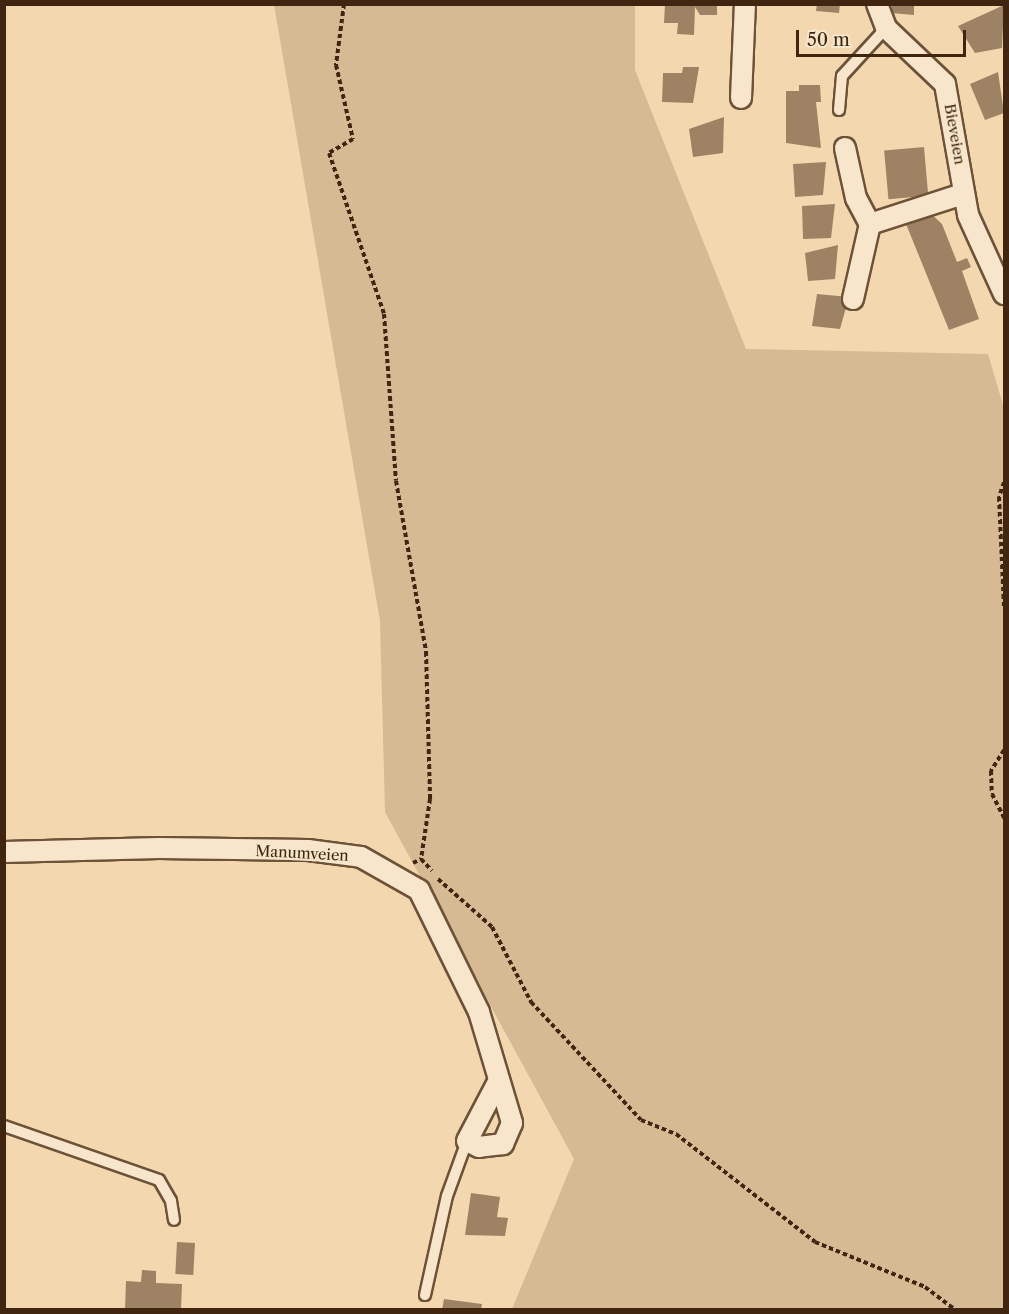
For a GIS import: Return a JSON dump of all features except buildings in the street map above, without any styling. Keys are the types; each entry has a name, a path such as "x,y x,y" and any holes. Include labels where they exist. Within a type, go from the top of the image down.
{"street":[{"path":"741,98 745,4"},
{"name":"Bieveien","path":"877,4 886,28 945,84 963,194 991,274 1005,294"},
{"path":"845,148 856,198 870,224 853,299"},
{"path":"870,224 963,194"},
{"name":"Manumveien","path":"4,852 308,850 362,857 393,872 419,890 440,923 479,1012 499,1080 511,1109 511,1131 497,1147 467,1141"},
{"path":"467,1141 499,1080"}],"lane":[{"path":"839,110 842,76 886,28"},
{"path":"4,1126 159,1180 174,1220"},
{"path":"425,1295 447,1196 467,1141"}],"path":[{"path":"344,4 336,65 353,140 329,153 384,314 396,481 426,652 430,799 421,859 454,897 492,927 531,1002 641,1120 676,1134 815,1242 925,1287 956,1310"},
{"path":"1005,482 999,497 1005,607"},
{"path":"1005,750 991,771 992,794 1005,818"},
{"path":"393,872 421,859"}],"shaded area":[{"path":"274,5 635,5 635,70 746,349 988,354 1004,408 1004,1309 512,1309 574,1159 385,812 380,621"}]}
